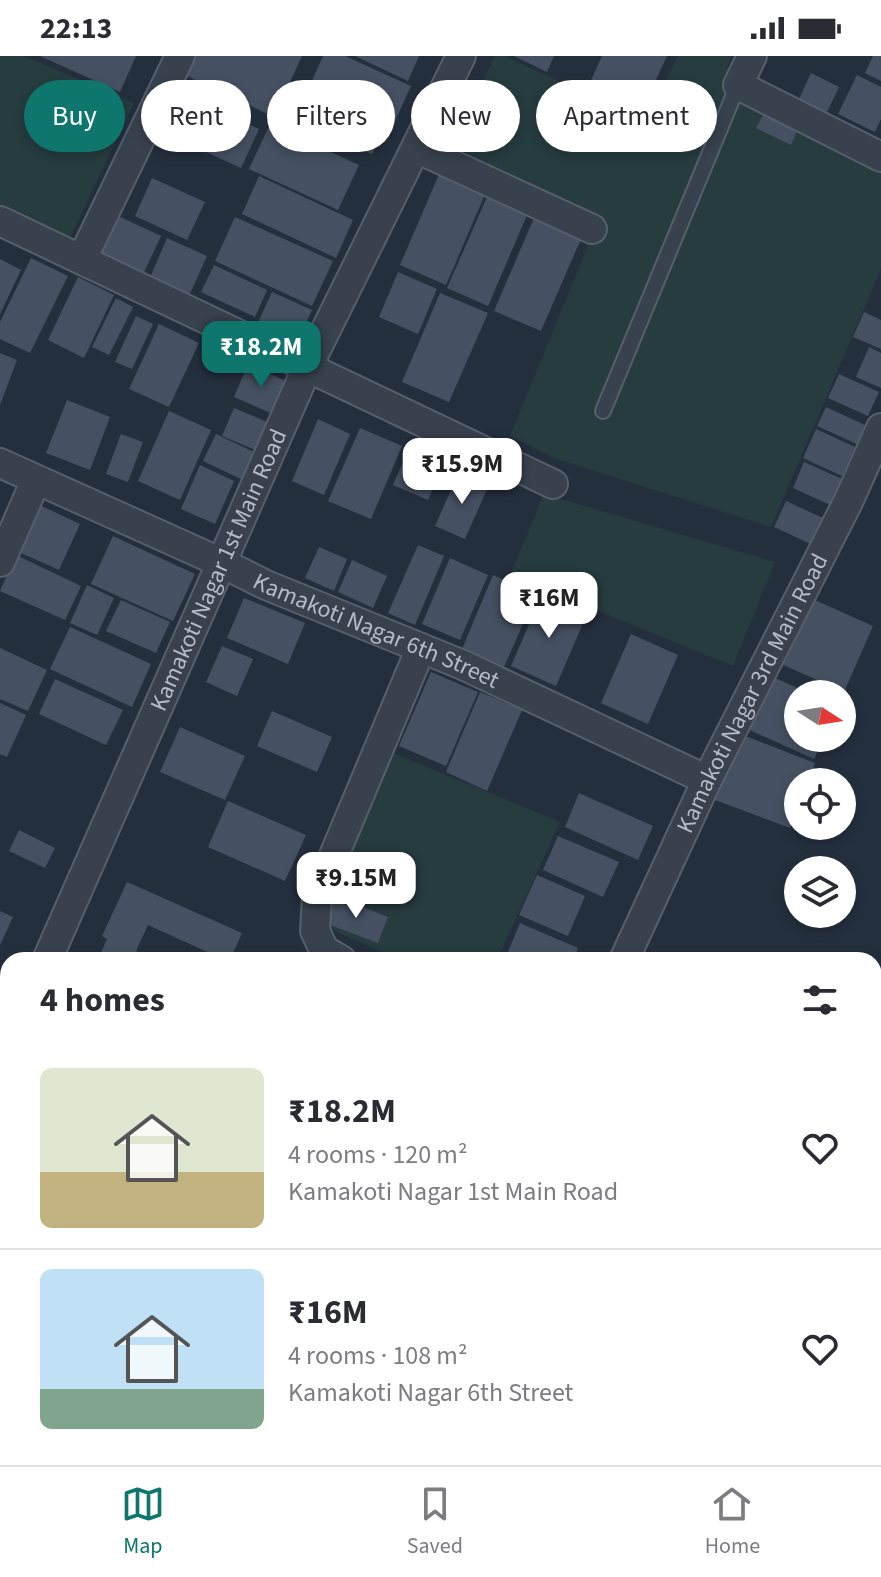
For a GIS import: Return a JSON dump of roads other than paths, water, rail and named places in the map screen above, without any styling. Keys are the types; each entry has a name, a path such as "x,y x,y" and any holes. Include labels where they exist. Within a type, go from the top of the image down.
{"street":[{"path":"82,259 180,56"},
{"name":"Kamakoti Nagar 1st Main Road","path":"449,80 461,56"},
{"path":"752,56 738,85 881,157"},
{"name":"Kamakoti Nagar 1st Main Road","path":"51,952 307,368 414,152"},
{"path":"425,152 592,229"},
{"path":"0,221 553,484"},
{"name":"Kamakoti Nagar 3rd Main Road","path":"628,952 707,780 849,500 881,428"},
{"name":"Kamakoti Nagar 6th Street","path":"0,463 266,585 463,665 707,780"},
{"path":"0,562 36,480"},
{"path":"327,952 315,931 317,896 421,648"}],"lane":[{"path":"603,411 738,85"}]}
